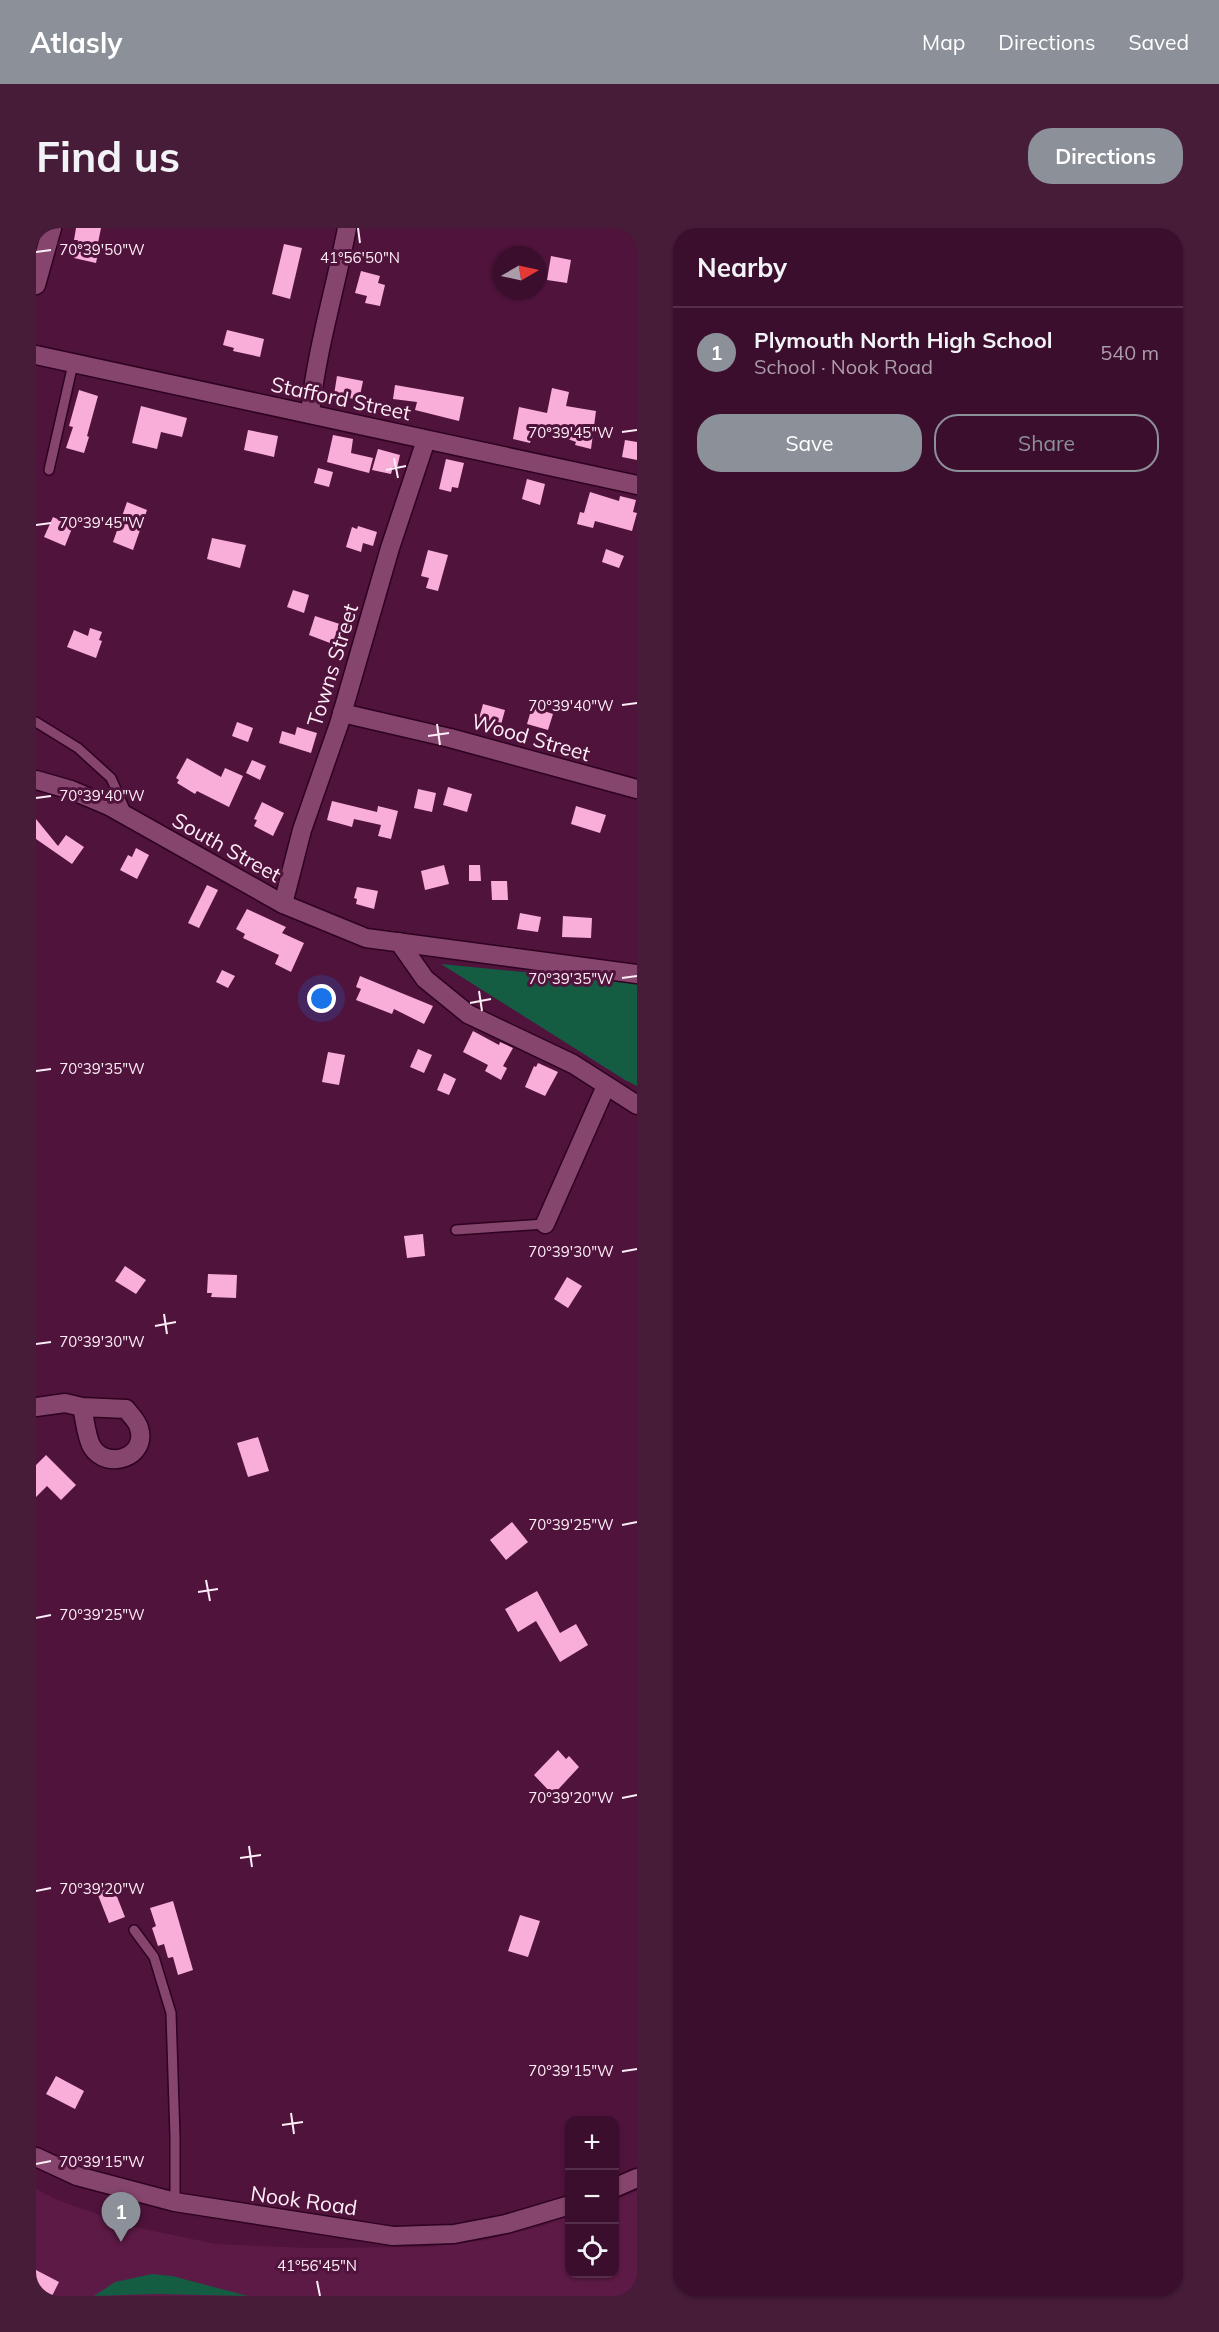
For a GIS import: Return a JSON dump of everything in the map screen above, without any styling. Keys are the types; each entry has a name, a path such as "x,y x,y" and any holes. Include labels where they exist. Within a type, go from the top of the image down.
{"street":[{"path":"36,285 52,228"},
{"path":"310,414 313,380 321,339 347,228"},
{"name":"Stafford Street","path":"36,355 637,485"},
{"name":"Towns Street","path":"283,904 302,830 342,713 390,548 426,440"},
{"name":"Wood Street","path":"342,713 450,738 637,789"},
{"name":"South Street","path":"36,780 71,789 109,806 283,904 366,938 637,974"},
{"path":"399,942 425,979 468,1014 573,1064 637,1105"},
{"path":"545,1224 606,1086"},
{"path":"36,1407 65,1403 82,1407"},
{"name":"Nook Road","path":"36,2157 77,2176 175,2202 393,2236 454,2234 506,2224 565,2206"},
{"path":"619,2186 637,2178"}],"lane":[{"path":"50,470 73,364"},
{"path":"36,722 78,748 111,778 128,817"},
{"path":"456,1230 545,1224"},
{"path":"134,1930 153,1957 171,2013 175,2202"}],"shaded area":[{"path":"36,2189 57,2200 134,2227 216,2244 307,2248 429,2247 486,2240 539,2227 565,2217 565,2278 619,2278 619,2198 637,2191 637,2296 36,2296"}],"green space":[{"path":"441,964 637,983 637,1086 625,1080"},
{"path":"152,2274 172,2276 248,2296 157,2294 94,2296 115,2282"}],"building":[{"path":"76,228 101,228 96,263 74,258 78,240 74,240"},
{"path":"284,244 302,248 290,299 272,294"},
{"path":"551,256 571,260 567,283 547,280"},
{"path":"361,271 380,276 378,283 385,285 380,306 365,303 367,296 355,293"},
{"path":"227,330 264,339 260,357 233,351 234,348 223,345"},
{"path":"337,376 363,381 359,400 334,395"},
{"path":"395,385 464,397 459,421 415,410 417,402 393,399"},
{"path":"552,388 569,392 566,406 596,411 591,449 575,445 576,442 538,428 536,435 532,435 530,443 513,439 519,407 547,413"},
{"path":"79,390 98,396 84,453 66,448 73,427 69,426"},
{"path":"141,406 187,418 182,437 161,432 157,449 132,443"},
{"path":"248,430 278,436 274,457 244,450"},
{"path":"333,435 353,439 351,453 373,458 369,473 327,462"},
{"path":"625,440 637,442 637,460 622,457"},
{"path":"378,449 400,455 397,468 393,467 391,474 372,470"},
{"path":"446,459 464,463 458,488 452,487 451,492 439,489"},
{"path":"318,468 333,472 329,487 314,483"},
{"path":"527,479 545,484 540,505 522,499"},
{"path":"590,492 619,501 620,496 636,500 633,512 637,513 632,531 595,521 593,528 577,524 580,512 584,513"},
{"path":"127,502 147,510 133,550 113,542"},
{"path":"53,517 73,526 65,546 44,537"},
{"path":"358,526 377,532 373,546 363,543 361,552 346,547 352,527 357,529"},
{"path":"212,538 246,545 240,568 207,559"},
{"path":"606,549 624,556 619,568 602,562"},
{"path":"428,550 448,555 438,591 426,588 429,578 421,576"},
{"path":"293,590 309,595 304,613 287,607"},
{"path":"315,616 349,627 343,648 309,635"},
{"path":"90,628 102,632 99,640 102,641 96,658 67,647 74,630 88,636"},
{"path":"483,704 505,710 499,732 477,726"},
{"path":"532,707 553,714 548,730 527,724"},
{"path":"237,722 253,728 248,742 232,736"},
{"path":"297,727 317,733 311,753 279,743 282,731 295,735"},
{"path":"187,758 221,777 225,768 243,776 229,807 197,791 195,794 177,783 179,780 176,778"},
{"path":"252,760 266,766 260,780 246,773"},
{"path":"448,787 472,794 467,812 443,805"},
{"path":"418,789 436,793 432,812 414,808"},
{"path":"332,801 377,812 378,806 398,811 391,839 378,836 381,825 354,819 352,827 327,820"},
{"path":"262,802 284,813 273,836 254,826 257,820 254,819"},
{"path":"576,806 606,815 600,833 571,824"},
{"path":"36,819 58,846 66,835 84,847 72,864 36,839"},
{"path":"136,848 149,855 137,879 120,870 128,855 132,857"},
{"path":"444,865 449,884 425,890 421,871"},
{"path":"469,865 480,865 481,881 469,881"},
{"path":"491,881 507,881 508,900 492,900"},
{"path":"207,885 218,890 199,928 188,923"},
{"path":"357,887 378,891 374,909 356,904 357,899 354,898"},
{"path":"247,909 286,927 282,933 304,943 291,972 275,964 279,955 243,938 245,934 236,929"},
{"path":"520,913 541,917 538,932 517,929"},
{"path":"563,916 592,918 591,938 562,937"},
{"path":"222,970 235,976 228,988 216,982"},
{"path":"360,976 433,1006 424,1024 394,1009 392,1014 356,1000 361,989 356,987"},
{"path":"473,1031 499,1045 500,1042 513,1048 503,1066 507,1068 501,1080 485,1071 488,1065 463,1052"},
{"path":"418,1049 432,1055 424,1073 410,1067"},
{"path":"328,1052 345,1055 339,1085 322,1082"},
{"path":"538,1063 558,1072 545,1096 525,1087 534,1066 536,1067"},
{"path":"444,1073 456,1079 449,1095 437,1090"},
{"path":"423,1234 425,1256 407,1258 404,1236"},
{"path":"125,1266 146,1280 136,1294 115,1281"},
{"path":"208,1274 237,1275 236,1298 211,1297 212,1293 207,1293"},
{"path":"567,1277 582,1286 568,1308 554,1299"},
{"path":"258,1437 269,1471 248,1477 237,1443"},
{"path":"46,1455 76,1485 61,1500 47,1486 36,1497 36,1465"},
{"path":"512,1522 528,1542 506,1560 490,1540"},
{"path":"537,1591 560,1633 576,1624 588,1645 560,1662 536,1621 518,1632 505,1609"},
{"path":"558,1750 566,1759 569,1756 579,1767 553,1795 534,1775"},
{"path":"112,1884 125,1917 109,1923 96,1890"},
{"path":"173,1901 193,1970 178,1975 173,1957 168,1958 164,1944 158,1946 152,1928 156,1926 150,1908"},
{"path":"520,1915 540,1921 528,1957 508,1951"},
{"path":"56,2076 84,2091 75,2109 46,2094"},
{"path":"36,2270 59,2282 52,2296 36,2296"}],"place":[{"name":"Plymouth North High School","path":"121,2242"}]}
